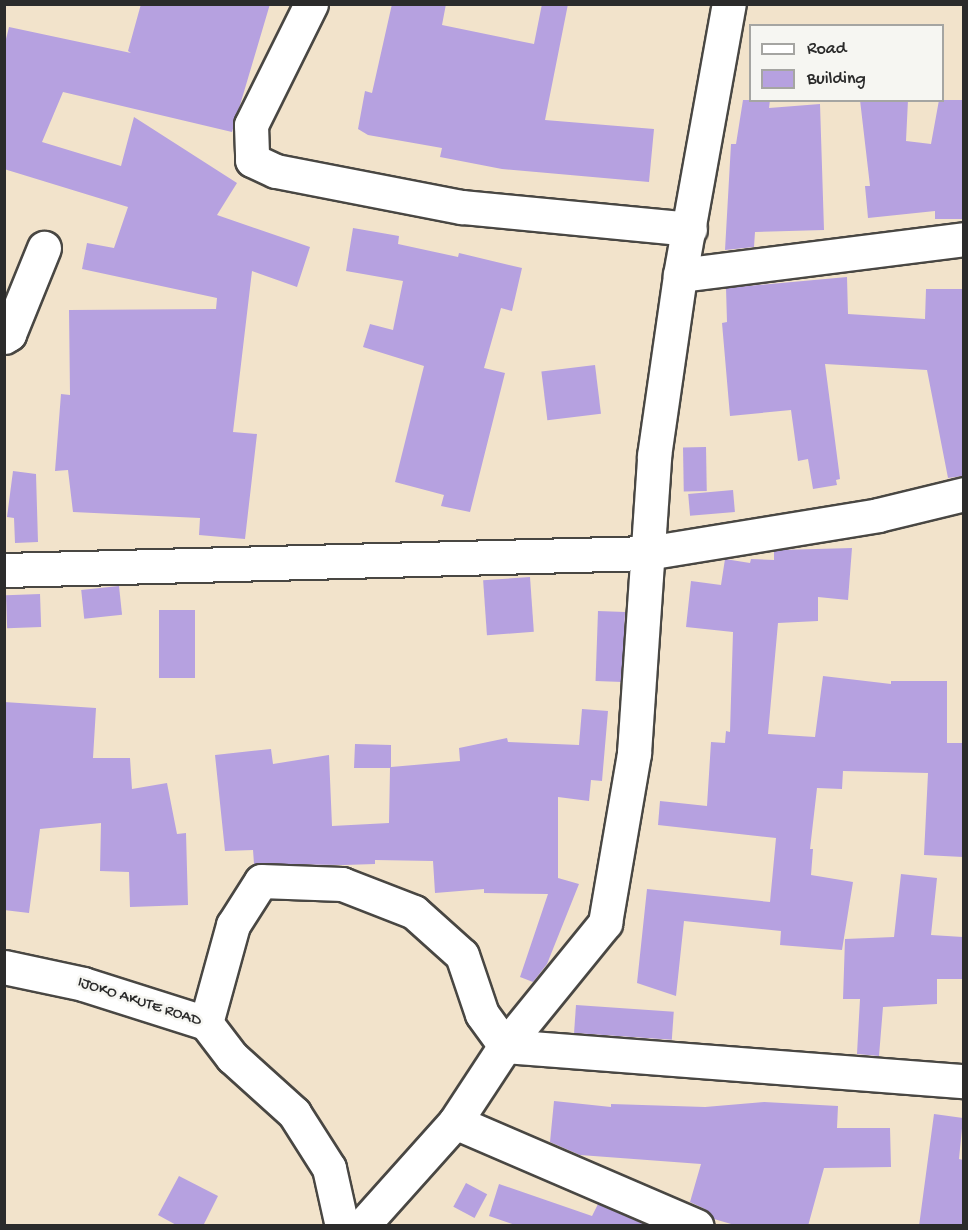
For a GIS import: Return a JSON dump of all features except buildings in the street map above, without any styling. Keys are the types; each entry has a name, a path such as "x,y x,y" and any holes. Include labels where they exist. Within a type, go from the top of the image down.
{"street":[{"path":"310,4 251,125 252,160 276,171 462,207 690,229"},
{"path":"362,1226 455,1122 505,1046 605,923 634,753 654,456 680,275 729,4"},
{"path":"680,275 963,239"},
{"path":"4,337 9,334 44,248"},
{"path":"4,570 647,553 878,515 963,494"},
{"path":"206,1023 233,925 261,881 342,884 414,912 462,955 482,1014 505,1046 963,1082"},
{"name":"IJOKO AKUTE ROAD","path":"4,967 83,984 206,1023 232,1057 294,1113 328,1168 342,1226"},
{"path":"455,1122 698,1226"}]}
